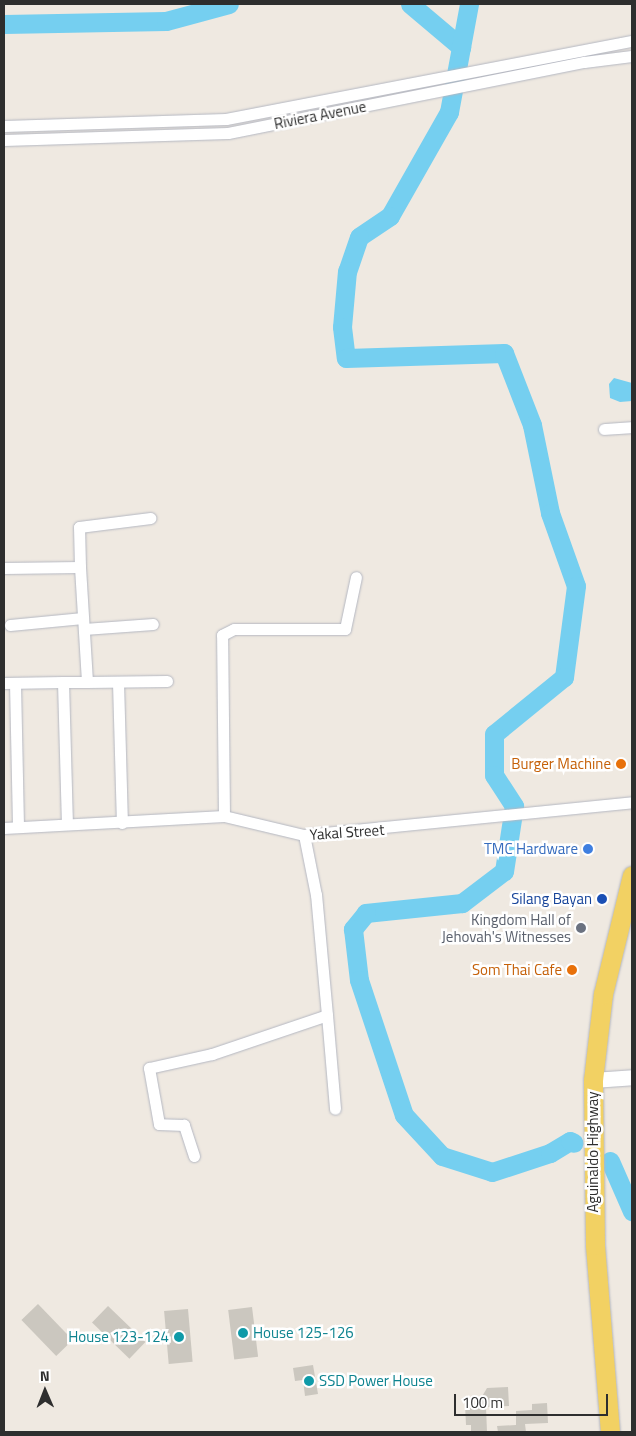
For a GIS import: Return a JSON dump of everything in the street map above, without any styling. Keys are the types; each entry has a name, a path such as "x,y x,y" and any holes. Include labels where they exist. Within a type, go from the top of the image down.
{"main road":[{"name":"Aguinaldo Highway","path":"610,1432 595,1245 593,1080 603,994 632,875"}],"street":[{"name":"Riviera Avenue","path":"4,126 226,119 632,41"},
{"name":"Riviera Avenue","path":"4,140 228,134 475,84 632,56"},
{"path":"604,429 632,427"},
{"path":"87,682 79,527 150,518"},
{"path":"4,568 80,567"},
{"path":"224,816 222,634 234,629 344,629 356,577"},
{"path":"10,626 153,624"},
{"path":"18,827 9,683 166,681"},
{"path":"63,682 67,824"},
{"path":"118,682 122,823"},
{"name":"Yakal Street","path":"4,828 224,816 304,835 474,820 632,802"},
{"path":"304,835 316,895 335,1109"},
{"path":"194,1156 184,1125 159,1124 148,1068 212,1054 326,1014"},
{"path":"593,1080 632,1077"}],"water":[{"path":"614,378 632,383 632,401 620,402 610,398 609,384"}],"building":[{"path":"38,1304 73,1340 56,1356 21,1320"},
{"path":"108,1306 145,1342 129,1359 92,1323"},
{"name":"House 125-126","path":"252,1307 258,1357 234,1360 228,1310"},
{"name":"House 123-124","path":"188,1309 193,1362 169,1364 164,1311"},
{"name":"SSD Power House","path":"313,1365 318,1394 305,1396 303,1380 295,1381 293,1368"},
{"path":"508,1387 509,1406 486,1407 487,1432 471,1432 471,1425 466,1425 465,1405 477,1405 487,1388"},
{"path":"547,1403 548,1423 525,1424 526,1432 498,1432 497,1426 516,1425 516,1411 532,1410 532,1404"}],"waterway":[{"path":"4,24 166,21 229,4"},
{"path":"410,4 461,47"},
{"path":"469,4 449,112 390,216 359,237 347,271 342,327 346,358 504,353 532,425 550,513 576,586 564,677 494,734 494,775 514,806 504,871 462,903 366,913 353,929 359,980 404,1115 442,1156 492,1172 550,1153 570,1141 574,1143"},
{"path":"610,1161 632,1211"}],"place":[{"name":"Burger Machine","path":"621,764"},
{"name":"TMC Hardware","path":"588,849"},
{"name":"Silang Bayan","path":"602,899"},
{"name":"Kingdom Hall of Jehovah's Witnesses","path":"581,928"},
{"name":"Som Thai Cafe","path":"572,970"},
{"name":"House 125-126","path":"243,1333"},
{"name":"House 123-124","path":"179,1337"},
{"name":"SSD Power House","path":"309,1381"}]}
